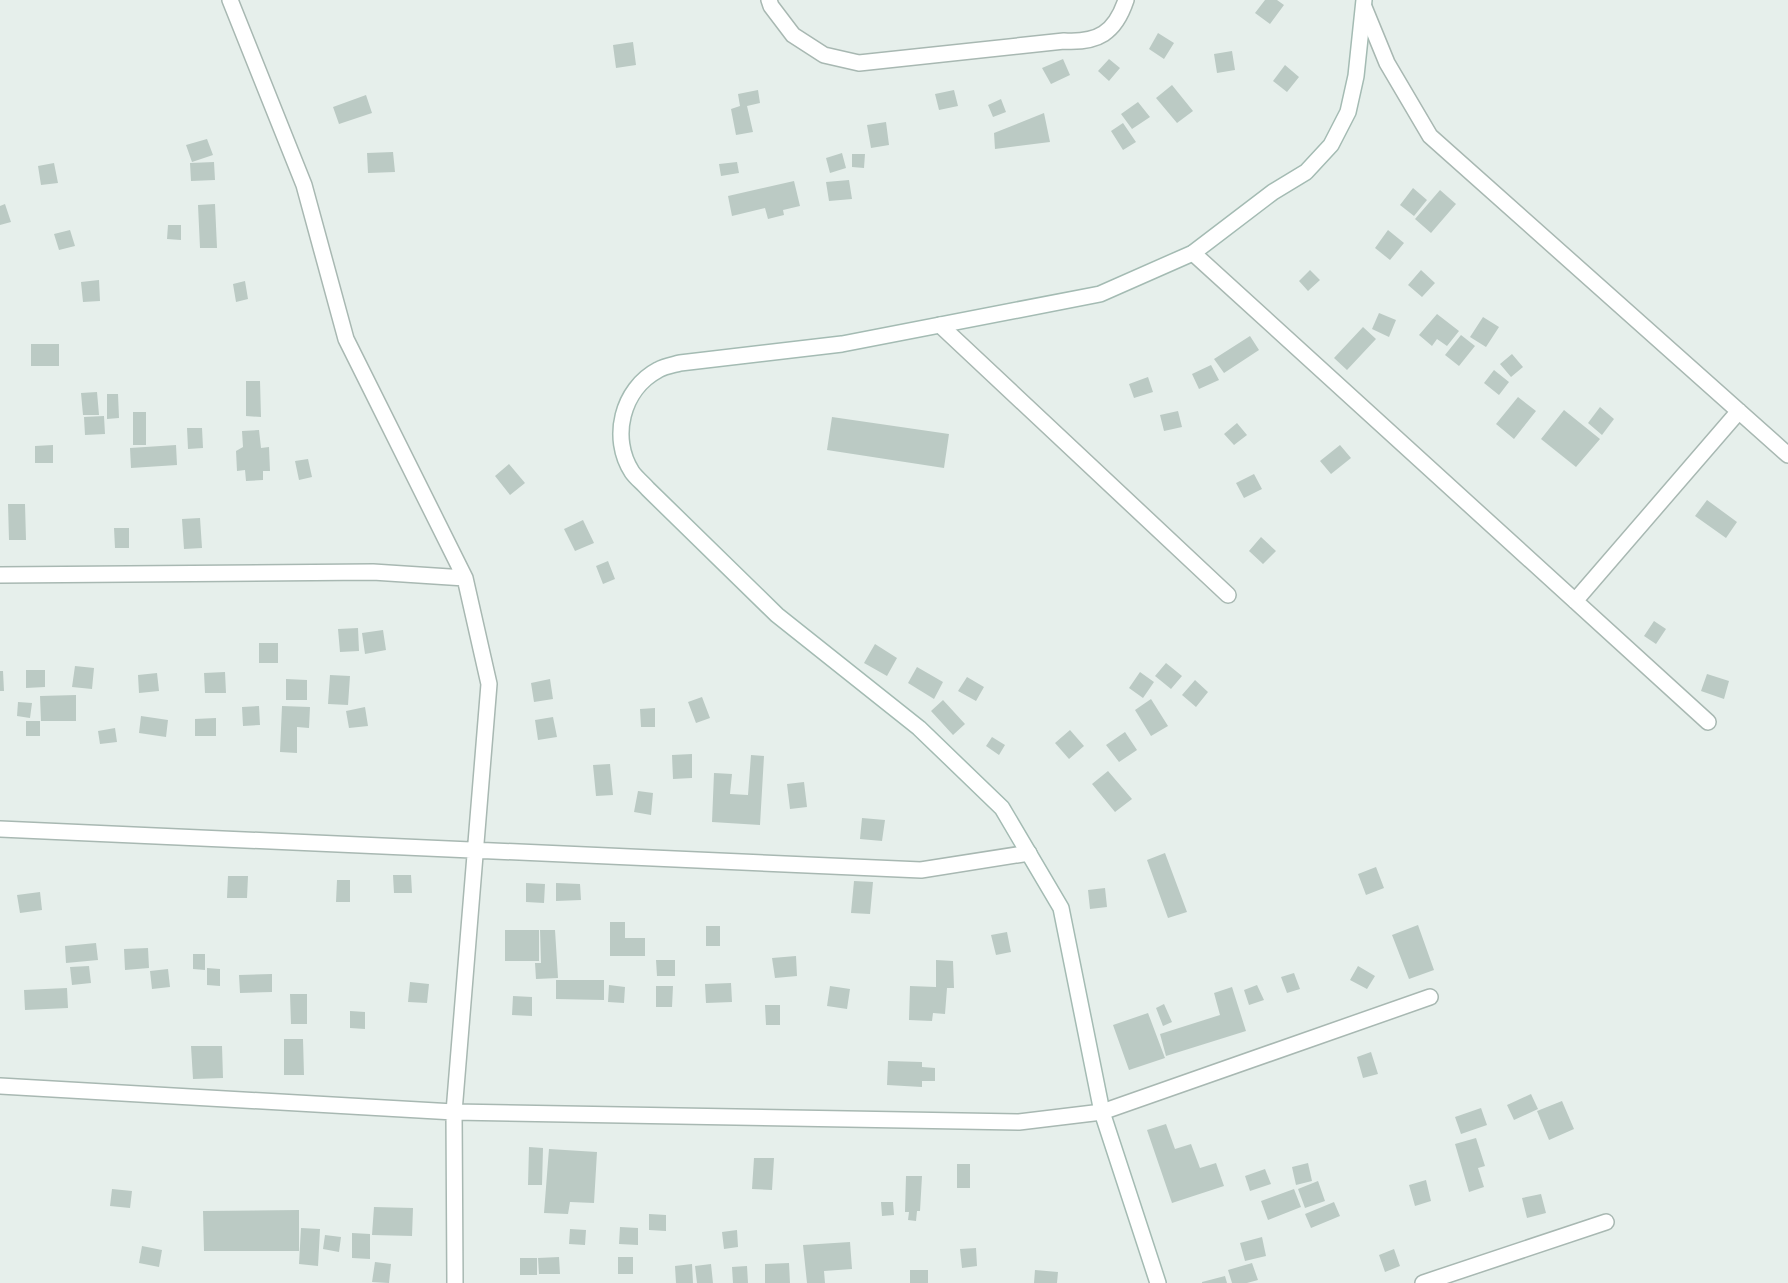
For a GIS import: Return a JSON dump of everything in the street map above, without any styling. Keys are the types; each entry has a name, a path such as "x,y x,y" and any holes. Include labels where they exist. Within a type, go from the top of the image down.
{"street":[{"path":"230,0 304,185 346,339 465,578 489,684 454,1112 455,1283"},
{"path":"769,0 771,6 793,35 824,55 860,63 1064,41 1081,42 1097,37 1111,28 1121,15 1126,0"},
{"path":"1158,1283 1102,1112 1061,908 1002,808 919,728 777,615 648,489 632,472 622,450 620,427 626,404 639,384 658,370 680,363 842,344 1100,294 1193,253 1273,192 1306,172 1331,145 1348,112 1356,76 1364,3"},
{"path":"1364,3 1387,63 1430,136 1788,455"},
{"path":"1193,253 1708,722"},
{"path":"940,324 1228,595"},
{"path":"1576,601 1739,411"},
{"path":"0,575 373,572 465,578"},
{"path":"0,830 921,870 1029,853"},
{"path":"0,1086 454,1112 1019,1122 1102,1112 1430,997"},
{"path":"1423,1283 1447,1279 1606,1222"}],"building":[{"path":"1265,0 1277,0 1284,5 1270,24 1255,13"},
{"path":"1158,33 1174,43 1164,59 1149,49"},
{"path":"633,42 636,65 616,68 613,45"},
{"path":"1232,51 1235,70 1217,73 1214,54"},
{"path":"1063,59 1070,75 1051,84 1042,68"},
{"path":"1109,59 1120,68 1109,81 1098,71"},
{"path":"1285,65 1299,77 1287,92 1273,81"},
{"path":"1172,85 1193,111 1177,123 1156,98"},
{"path":"758,90 760,103 747,106 753,132 736,135 731,109 740,106 738,94"},
{"path":"954,90 958,106 939,110 935,94"},
{"path":"366,95 372,113 339,124 333,107"},
{"path":"1001,99 1006,112 993,117 988,105"},
{"path":"1138,102 1150,117 1132,129 1121,114"},
{"path":"1044,113 1050,142 995,149 994,133"},
{"path":"886,122 889,145 871,148 867,125"},
{"path":"1123,123 1136,142 1123,150 1111,131"},
{"path":"207,139 213,155 192,162 186,145"},
{"path":"393,152 395,172 368,173 367,153"},
{"path":"842,153 846,168 830,173 826,158"},
{"path":"852,154 865,154 864,168 852,167"},
{"path":"214,162 215,180 191,181 190,163"},
{"path":"737,162 739,173 721,176 719,164"},
{"path":"54,163 58,183 41,185 38,166"},
{"path":"849,180 852,199 829,201 826,182"},
{"path":"794,181 800,206 783,210 784,215 768,219 765,208 732,216 728,196"},
{"path":"1413,188 1427,200 1414,216 1400,205"},
{"path":"1440,190 1456,204 1431,233 1415,219"},
{"path":"5,204 11,222 0,225 0,206"},
{"path":"215,204 217,248 200,248 198,205"},
{"path":"168,225 181,225 181,240 167,239"},
{"path":"70,230 75,246 59,250 54,234"},
{"path":"1388,230 1404,243 1390,260 1375,248"},
{"path":"1310,270 1320,280 1308,291 1299,281"},
{"path":"1421,270 1435,283 1422,297 1408,285"},
{"path":"99,280 100,301 83,302 81,282"},
{"path":"245,281 248,299 236,302 233,284"},
{"path":"1379,313 1396,320 1389,337 1372,329"},
{"path":"1437,314 1459,331 1447,346 1437,339 1432,346 1419,335"},
{"path":"1483,317 1499,327 1486,347 1470,337"},
{"path":"1363,327 1376,339 1347,370 1334,358"},
{"path":"1461,335 1475,346 1459,366 1445,355"},
{"path":"1250,336 1259,350 1224,373 1214,359"},
{"path":"31,344 59,344 59,366 31,366"},
{"path":"1512,354 1523,367 1511,377 1500,364"},
{"path":"1211,365 1219,380 1199,389 1192,374"},
{"path":"1494,370 1509,382 1499,395 1484,383"},
{"path":"1148,377 1153,392 1134,398 1129,384"},
{"path":"246,381 260,381 261,417 246,416"},
{"path":"97,392 99,415 83,415 81,393"},
{"path":"107,394 118,394 119,418 107,419"},
{"path":"1518,397 1536,411 1514,439 1496,424"},
{"path":"1600,407 1614,419 1602,435 1588,423"},
{"path":"1564,410 1600,439 1576,467 1541,439"},
{"path":"1178,411 1182,427 1164,431 1160,415"},
{"path":"133,412 146,412 146,445 133,445"},
{"path":"104,416 105,434 85,435 84,417"},
{"path":"832,417 949,434 944,468 827,450"},
{"path":"1237,423 1247,435 1234,445 1224,434"},
{"path":"187,428 202,428 203,448 188,449"},
{"path":"259,430 261,448 269,447 270,471 263,471 263,480 246,481 245,470 237,471 236,451 243,447 242,431"},
{"path":"53,445 53,463 35,463 35,446"},
{"path":"176,445 177,465 131,468 130,448"},
{"path":"1340,445 1351,458 1331,474 1320,461"},
{"path":"308,459 312,477 299,480 295,461"},
{"path":"509,464 525,483 510,495 495,476"},
{"path":"1254,474 1262,489 1244,498 1236,483"},
{"path":"1707,500 1737,522 1726,538 1695,516"},
{"path":"8,504 25,504 26,540 9,540"},
{"path":"200,518 202,548 184,549 182,519"},
{"path":"583,520 594,543 575,551 564,529"},
{"path":"114,528 129,528 129,548 115,548"},
{"path":"1261,537 1276,551 1263,564 1249,551"},
{"path":"608,561 615,579 603,584 596,566"},
{"path":"1654,621 1666,629 1656,644 1644,636"},
{"path":"358,628 359,651 340,652 338,629"},
{"path":"383,630 386,650 365,654 362,633"},
{"path":"259,643 278,643 278,663 259,663"},
{"path":"875,644 897,658 887,676 864,663"},
{"path":"1166,663 1182,676 1171,689 1155,676"},
{"path":"75,666 94,668 92,689 72,687"},
{"path":"917,667 943,682 934,699 908,683"},
{"path":"26,670 45,670 45,687 26,688"},
{"path":"0,671 3,671 4,691 0,691"},
{"path":"225,672 226,693 205,693 204,673"},
{"path":"1140,672 1154,682 1143,698 1129,688"},
{"path":"157,673 159,691 139,693 138,675"},
{"path":"1707,674 1729,681 1724,699 1701,691"},
{"path":"330,675 350,676 348,705 328,704"},
{"path":"967,677 984,687 976,701 958,691"},
{"path":"286,679 307,680 307,700 286,700"},
{"path":"550,679 553,699 534,702 531,683"},
{"path":"1195,680 1208,692 1196,707 1182,695"},
{"path":"76,695 76,721 41,721 40,696"},
{"path":"702,697 710,718 696,723 688,702"},
{"path":"1151,699 1168,726 1151,736 1135,710"},
{"path":"943,700 965,724 953,735 931,711"},
{"path":"18,702 32,703 30,718 17,716"},
{"path":"259,706 260,725 243,726 242,707"},
{"path":"282,706 310,707 309,728 297,727 297,753 280,752"},
{"path":"365,707 368,726 349,728 346,711"},
{"path":"655,708 655,727 641,727 640,709"},
{"path":"141,716 168,720 166,737 139,733"},
{"path":"553,717 557,737 538,740 535,720"},
{"path":"216,718 216,736 195,736 195,719"},
{"path":"26,721 40,721 40,736 26,736"},
{"path":"115,728 117,742 100,744 98,731"},
{"path":"1070,730 1084,746 1069,759 1055,743"},
{"path":"1125,732 1137,750 1119,762 1106,745"},
{"path":"992,737 1005,745 999,755 986,746"},
{"path":"692,754 692,778 673,779 672,755"},
{"path":"751,755 764,756 760,825 712,822 714,773 732,774 730,794 748,795"},
{"path":"610,764 613,795 596,796 593,765"},
{"path":"1108,771 1132,799 1115,812 1092,784"},
{"path":"804,782 807,807 790,809 787,784"},
{"path":"638,791 653,793 651,815 634,812"},
{"path":"862,818 885,820 882,841 860,839"},
{"path":"1165,853 1187,912 1168,918 1147,860"},
{"path":"1376,867 1384,888 1366,895 1358,874"},
{"path":"393,875 411,875 412,893 394,893"},
{"path":"228,876 248,876 247,898 227,898"},
{"path":"337,880 350,880 350,902 336,902"},
{"path":"854,881 873,882 870,914 851,913"},
{"path":"526,883 545,884 544,903 526,902"},
{"path":"556,883 580,884 581,900 556,901"},
{"path":"1105,888 1107,907 1090,909 1088,890"},
{"path":"40,892 42,910 20,913 17,895"},
{"path":"610,922 625,922 625,938 645,938 645,956 610,956"},
{"path":"1418,925 1434,970 1409,979 1392,935"},
{"path":"706,926 720,926 720,946 706,946"},
{"path":"505,930 539,930 539,961 505,961"},
{"path":"540,930 555,930 558,978 536,979 535,963 541,963"},
{"path":"1007,932 1011,952 996,955 991,935"},
{"path":"96,943 98,960 66,963 65,946"},
{"path":"148,948 149,968 125,970 124,949"},
{"path":"193,954 205,954 205,970 193,969"},
{"path":"796,956 797,976 775,978 772,958"},
{"path":"656,960 675,960 675,976 657,976"},
{"path":"936,960 953,961 954,988 947,988 945,1014 933,1013 932,1021 909,1020 910,986 936,987"},
{"path":"89,966 91,983 72,985 70,967"},
{"path":"1358,966 1375,976 1367,989 1350,980"},
{"path":"207,968 220,969 220,986 207,985"},
{"path":"168,969 170,987 152,989 150,971"},
{"path":"1294,973 1300,989 1287,993 1281,977"},
{"path":"272,974 272,992 240,993 239,975"},
{"path":"556,980 604,980 604,1000 556,999"},
{"path":"410,982 429,984 427,1003 408,1002"},
{"path":"731,983 732,1002 706,1003 705,984"},
{"path":"609,985 625,987 624,1003 608,1002"},
{"path":"1257,985 1264,1000 1249,1005 1244,990"},
{"path":"656,986 673,986 672,1007 656,1007"},
{"path":"830,986 850,989 847,1009 827,1006"},
{"path":"1232,987 1246,1031 1166,1056 1160,1034 1220,1015 1214,993"},
{"path":"67,988 68,1008 25,1010 24,990"},
{"path":"290,994 307,994 307,1024 291,1024"},
{"path":"513,996 532,997 532,1016 512,1015"},
{"path":"1164,1004 1172,1022 1163,1026 1156,1008"},
{"path":"765,1005 780,1005 780,1025 766,1025"},
{"path":"350,1011 365,1012 365,1029 350,1028"},
{"path":"1148,1013 1165,1058 1129,1070 1113,1025"},
{"path":"284,1039 303,1039 304,1075 284,1075"},
{"path":"191,1046 222,1046 223,1078 193,1079"},
{"path":"1371,1052 1378,1074 1363,1078 1357,1057"},
{"path":"888,1061 922,1062 922,1067 935,1068 935,1081 922,1081 922,1087 887,1085"},
{"path":"1531,1094 1538,1109 1514,1120 1507,1105"},
{"path":"1562,1101 1574,1129 1549,1140 1537,1111"},
{"path":"1481,1108 1487,1125 1461,1134 1455,1117"},
{"path":"1166,1124 1175,1149 1191,1144 1200,1168 1216,1163 1224,1186 1172,1203 1147,1130"},
{"path":"1476,1138 1485,1166 1478,1168 1484,1187 1469,1192 1455,1144"},
{"path":"529,1147 543,1148 542,1185 528,1185"},
{"path":"549,1149 597,1152 594,1203 570,1202 568,1214 544,1213"},
{"path":"754,1158 774,1158 772,1190 752,1189"},
{"path":"1308,1163 1312,1181 1296,1185 1292,1167"},
{"path":"957,1164 970,1164 970,1188 957,1188"},
{"path":"1265,1169 1271,1184 1250,1191 1245,1176"},
{"path":"906,1176 922,1176 920,1211 917,1211 916,1221 908,1220 909,1212 905,1212"},
{"path":"1426,1180 1431,1201 1415,1206 1409,1185"},
{"path":"1318,1181 1325,1201 1305,1208 1298,1189"},
{"path":"112,1189 132,1191 130,1208 110,1206"},
{"path":"1294,1189 1301,1207 1268,1220 1261,1201"},
{"path":"1541,1194 1546,1213 1527,1218 1522,1198"},
{"path":"881,1202 893,1202 894,1215 882,1216"},
{"path":"1334,1202 1340,1216 1311,1228 1305,1214"},
{"path":"374,1207 413,1208 412,1236 372,1235"},
{"path":"299,1210 299,1251 204,1251 203,1211"},
{"path":"649,1214 666,1215 666,1231 649,1230"},
{"path":"620,1227 638,1228 638,1245 619,1244"},
{"path":"301,1228 320,1229 318,1266 299,1264"},
{"path":"570,1229 586,1230 585,1245 569,1244"},
{"path":"737,1230 738,1247 724,1249 722,1232"},
{"path":"352,1233 370,1234 370,1259 352,1258"},
{"path":"325,1235 341,1237 339,1252 323,1249"},
{"path":"1262,1237 1266,1256 1245,1261 1240,1243"},
{"path":"850,1242 852,1269 824,1271 825,1283 807,1283 803,1245"},
{"path":"142,1246 162,1250 159,1267 139,1263"},
{"path":"976,1248 977,1266 962,1268 960,1249"},
{"path":"1394,1249 1400,1266 1385,1272 1379,1255"},
{"path":"559,1257 560,1274 539,1274 538,1258"},
{"path":"618,1257 633,1257 633,1274 618,1274"},
{"path":"520,1258 537,1258 537,1275 520,1275"},
{"path":"375,1262 391,1264 389,1283 372,1282"},
{"path":"789,1263 790,1283 765,1283 765,1264"},
{"path":"1252,1263 1258,1280 1247,1283 1232,1283 1228,1270"},
{"path":"692,1264 693,1283 676,1283 675,1266"},
{"path":"711,1264 713,1283 697,1283 695,1266"},
{"path":"747,1266 748,1283 733,1283 732,1267"},
{"path":"910,1270 928,1270 928,1283 910,1283"},
{"path":"1035,1270 1058,1272 1057,1283 1034,1283"},
{"path":"1225,1276 1227,1283 1202,1283 1202,1282"}]}
